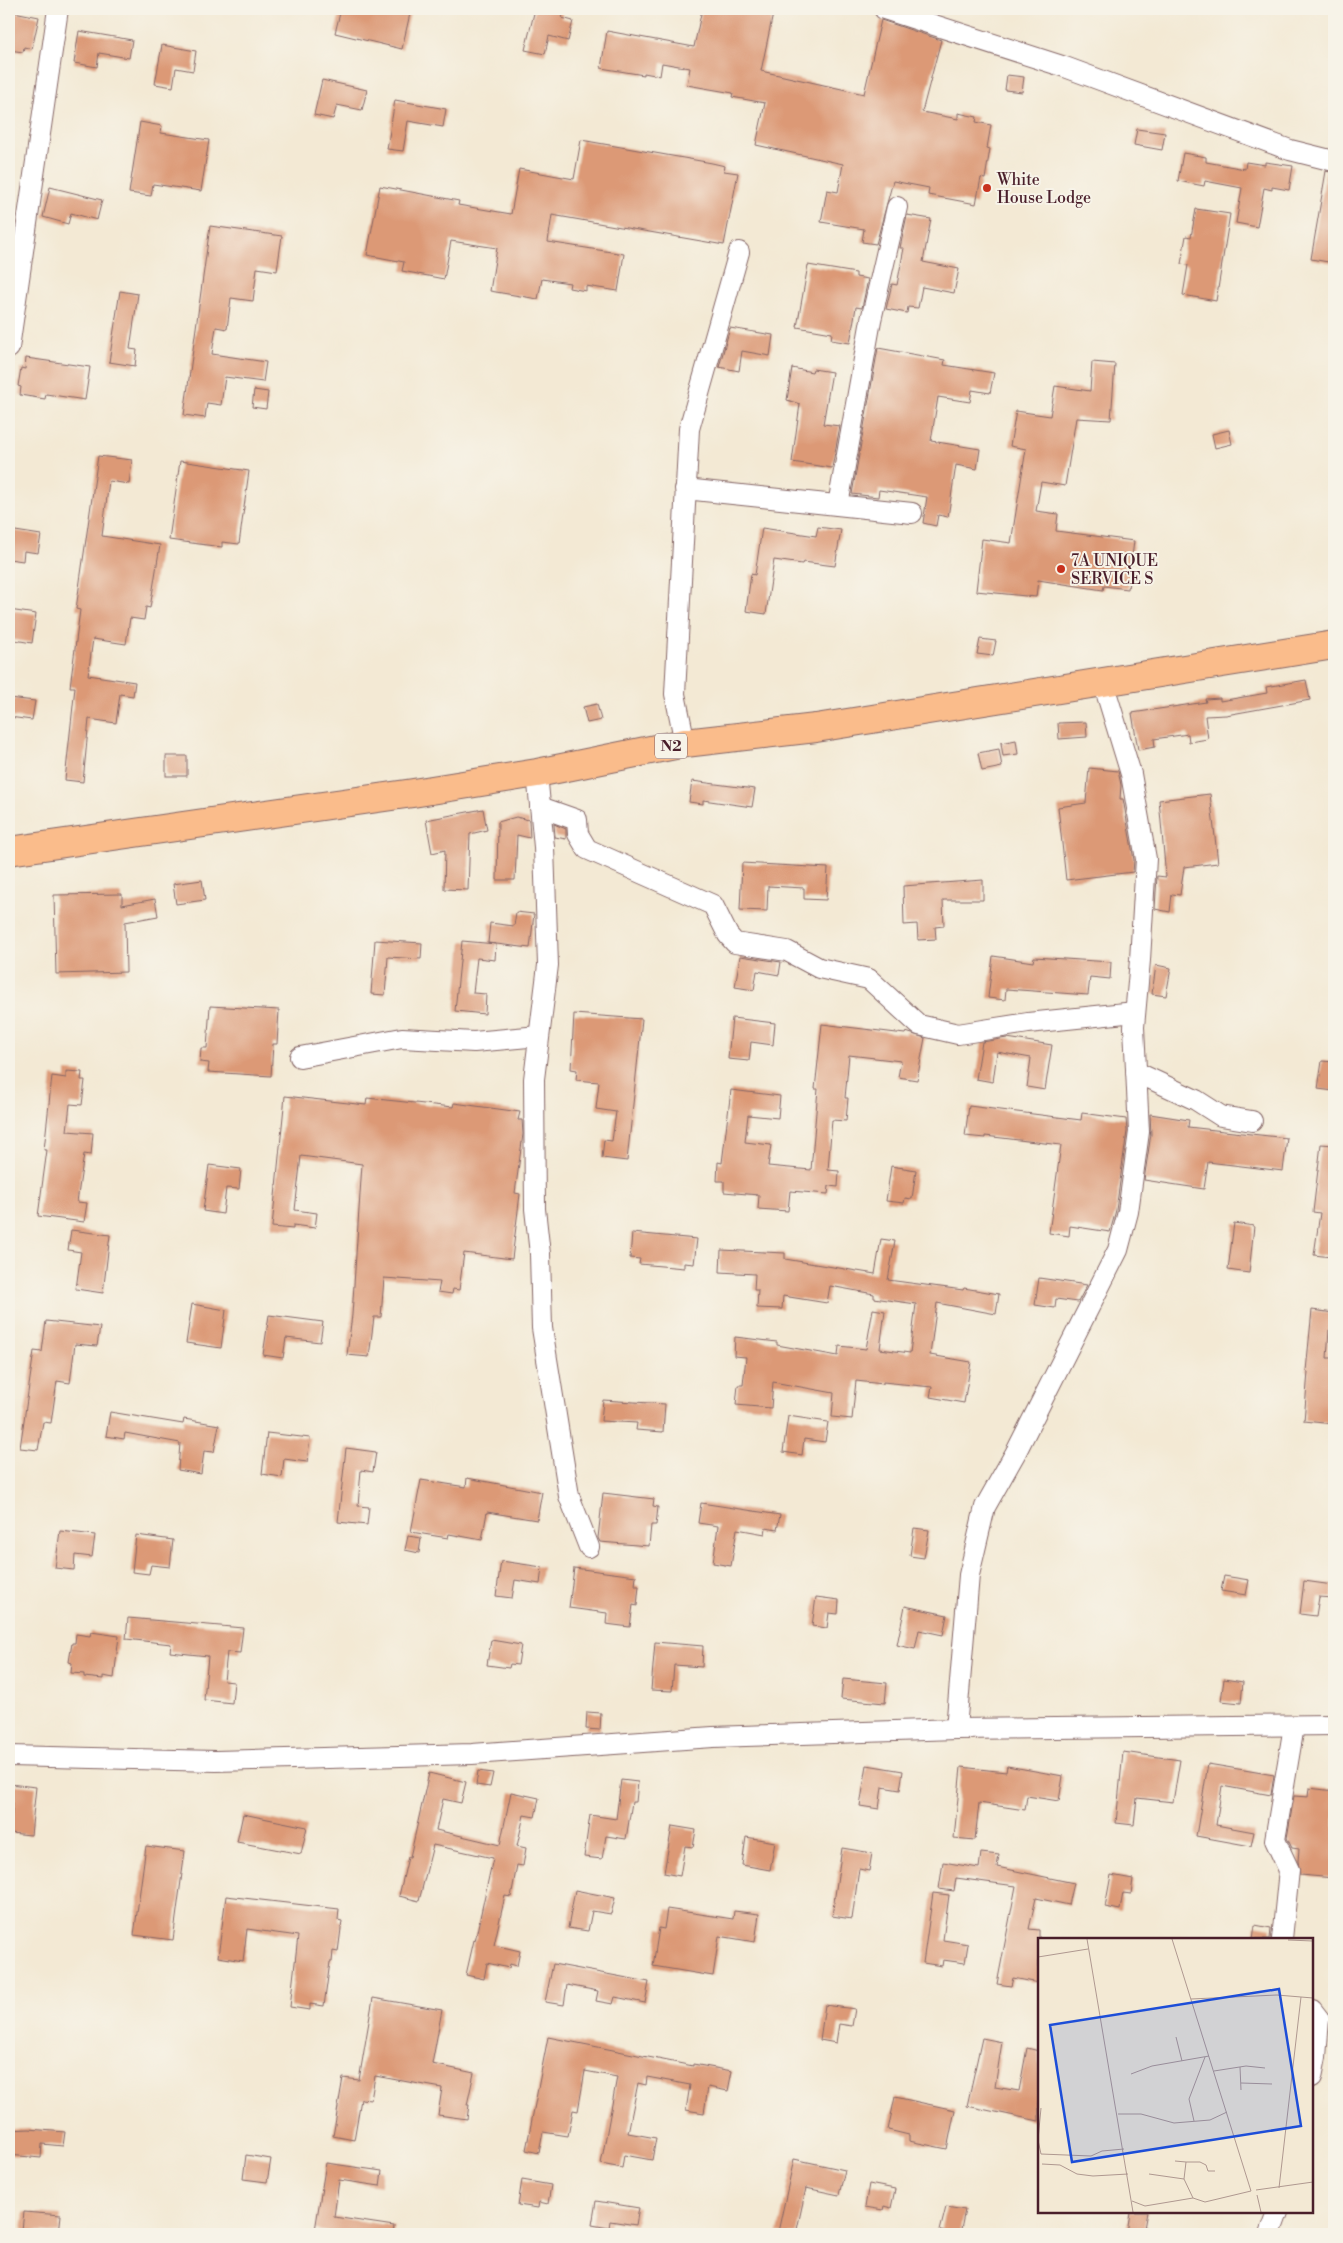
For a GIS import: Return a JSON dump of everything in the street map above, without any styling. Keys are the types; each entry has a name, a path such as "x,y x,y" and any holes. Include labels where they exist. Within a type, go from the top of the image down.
{"highway":[{"name":"N2","path":"9,851 537,773 686,744 816,728 1334,645"}],"street":[{"path":"9,348 54,26 58,9"},
{"path":"884,9 1065,67 1290,150 1334,161"},
{"path":"838,505 871,320 897,207"},
{"path":"686,744 675,694 689,429 739,252"},
{"path":"685,489 912,513"},
{"path":"956,1729 969,1575 984,1507 1016,1452 1118,1250 1128,1212 1139,1132 1134,1027 1146,859 1131,774 1103,682"},
{"path":"537,773 544,847 548,965 534,1079 535,1209 540,1254 542,1328 569,1496 589,1547"},
{"path":"540,807 577,820 578,834 587,849 713,905 728,935 735,943 787,951 819,968 869,979 919,1025 958,1034 1028,1023 1135,1012"},
{"path":"300,1057 402,1038 474,1042 539,1036"},
{"path":"1136,1072 1196,1100 1221,1116 1252,1120"},
{"path":"9,1756 216,1761 472,1754 713,1737 956,1729 1334,1725"},
{"path":"1282,1938 1290,1870 1275,1840 1294,1726"},
{"path":"1313,2011 1319,2019 1313,2072"},
{"path":"1270,2234 1278,2213"}],"building":[{"path":"341,9 411,9 402,49 335,33"},
{"path":"535,9 564,9 562,18 573,21 568,41 549,36 545,54 525,50"},
{"path":"702,9 774,9 761,71 864,94 881,20 941,40 922,112 958,119 958,113 977,117 976,122 991,125 987,148 990,149 985,179 981,178 976,204 928,195 929,188 893,181 876,244 862,242 864,229 821,222 827,190 838,192 843,164 756,145 765,103 732,97 733,93 687,85 690,68 662,63 660,76 601,68 607,31 694,47"},
{"path":"9,11 39,17 32,49 24,47 23,52 9,50"},
{"path":"79,31 132,40 129,58 99,53 97,67 74,63"},
{"path":"162,45 196,51 193,71 176,68 173,87 155,84"},
{"path":"1007,75 1024,77 1022,92 1005,90"},
{"path":"322,80 367,90 362,110 337,105 333,119 314,115"},
{"path":"395,100 446,109 443,127 408,121 403,151 387,149"},
{"path":"140,122 162,126 161,133 209,140 201,191 153,184 151,196 129,193"},
{"path":"1137,129 1165,133 1162,150 1134,145"},
{"path":"581,140 712,163 725,166 724,171 738,173 724,245 552,215 548,242 624,254 618,291 586,286 586,291 569,288 570,283 542,279 538,299 490,291 497,248 451,241 444,279 402,271 404,262 367,255 380,186 459,201 458,205 511,214 519,169 574,179"},
{"path":"1183,153 1206,157 1206,162 1245,169 1246,162 1265,165 1265,162 1293,166 1289,190 1272,187 1272,190 1264,188 1257,227 1236,223 1242,188 1205,181 1204,186 1178,181"},
{"path":"1326,171 1334,173 1334,263 1311,259"},
{"path":"50,187 102,200 97,220 71,213 68,224 43,217"},
{"path":"1196,209 1230,214 1216,301 1183,295 1188,265 1181,264 1186,236 1191,237"},
{"path":"907,215 931,219 923,262 959,269 954,293 922,287 918,308 908,307 907,313 886,309 892,284 897,285 904,248 900,248"},
{"path":"210,226 282,236 277,271 257,268 253,301 231,298 227,329 216,327 212,354 266,362 263,382 225,377 221,405 207,403 205,418 184,415"},
{"path":"808,265 856,273 856,277 868,279 862,308 856,307 850,343 831,340 832,333 797,327"},
{"path":"120,291 138,294 130,349 137,350 135,366 109,362"},
{"path":"730,328 773,335 770,356 742,351 739,371 719,367"},
{"path":"878,348 945,360 944,365 994,373 990,393 972,390 970,402 938,397 931,441 980,449 977,469 956,465 948,517 938,515 936,526 923,523 927,497 879,490 878,497 852,494"},
{"path":"26,358 90,367 85,400 46,394 45,399 20,395 21,387 18,386 21,368 25,369"},
{"path":"1092,362 1115,364 1111,420 1076,418 1065,486 1041,482 1036,511 1058,514 1056,531 1134,541 1128,589 1104,586 1103,590 1038,580 1036,597 976,591 982,539 1011,543 1026,449 1010,446 1016,411 1050,416 1055,386 1090,391"},
{"path":"792,368 812,372 813,369 832,372 823,424 840,426 832,468 792,462 800,404 787,400"},
{"path":"254,390 268,392 266,409 252,407"},
{"path":"1229,430 1232,444 1215,448 1212,434"},
{"path":"98,456 132,460 129,484 109,481 102,536 160,545 150,608 146,607 144,620 130,618 126,644 93,639 88,675 135,682 133,696 120,694 116,723 89,719 83,782 65,780 75,687 70,687 80,610 76,609"},
{"path":"180,461 249,471 239,544 222,542 222,547 169,540"},
{"path":"818,527 841,530 835,566 774,560 766,614 746,611 751,574 755,575 762,528 816,536"},
{"path":"9,530 41,535 38,553 24,551 23,561 9,559"},
{"path":"9,610 36,614 32,643 9,639"},
{"path":"980,639 996,641 993,656 977,654"},
{"path":"1306,680 1310,700 1226,715 1205,716 1208,739 1189,742 1188,734 1154,739 1155,747 1138,750 1132,713 1206,702 1205,699 1220,698 1220,701 1267,693 1266,687"},
{"path":"9,698 35,701 32,720 9,717"},
{"path":"597,704 601,720 587,723 583,707"},
{"path":"1086,722 1087,737 1059,739 1058,723"},
{"path":"1016,740 1018,754 1003,756 1001,743"},
{"path":"999,749 1002,767 982,771 978,753"},
{"path":"166,756 187,756 187,776 166,776"},
{"path":"1089,768 1118,771 1121,785 1120,799 1123,799 1134,860 1133,872 1066,880 1058,807 1086,803"},
{"path":"692,781 755,789 752,807 703,800 703,804 689,802"},
{"path":"1210,794 1218,863 1184,867 1180,895 1172,894 1170,912 1155,909 1157,876 1166,877 1159,800"},
{"path":"483,809 487,830 470,834 468,890 444,889 445,850 432,853 426,820"},
{"path":"516,817 529,820 530,838 517,835 515,880 497,880 498,822"},
{"path":"554,824 566,829 566,839 555,837"},
{"path":"742,863 828,868 826,900 804,899 804,888 768,886 767,911 740,910"},
{"path":"202,880 205,900 176,904 173,884"},
{"path":"983,880 983,900 943,900 944,926 935,927 936,939 918,940 917,924 904,925 903,886"},
{"path":"122,894 122,905 155,899 158,916 125,922 126,972 56,974 54,895"},
{"path":"516,912 534,914 530,948 488,943 490,923 514,926"},
{"path":"375,940 422,943 421,959 388,957 385,995 371,994"},
{"path":"462,941 496,944 495,960 477,958 473,993 486,994 485,1014 455,1011"},
{"path":"740,956 781,962 779,975 757,971 754,990 735,987"},
{"path":"993,956 1033,962 1034,957 1111,962 1110,979 1090,977 1088,995 1006,989 1005,1000 988,998"},
{"path":"1156,965 1171,968 1166,996 1152,994"},
{"path":"210,1006 279,1010 277,1044 273,1044 271,1076 208,1072 209,1063 200,1062 201,1048 207,1048"},
{"path":"574,1014 642,1019 627,1161 602,1158 604,1140 612,1141 616,1112 596,1109 599,1082 576,1080 577,1070 571,1069"},
{"path":"732,1018 775,1023 773,1045 751,1042 749,1061 728,1059"},
{"path":"822,1024 905,1034 906,1032 925,1038 917,1080 898,1077 901,1061 849,1055 845,1098 848,1098 846,1121 832,1120 828,1170 839,1171 838,1187 829,1186 828,1194 790,1191 788,1211 758,1209 759,1195 724,1192 724,1181 717,1181 718,1162 722,1163 731,1090 780,1096 778,1118 748,1115 745,1142 771,1145 768,1166 811,1170 818,1089 815,1089"},
{"path":"1007,1038 1052,1045 1045,1090 1027,1087 1031,1058 997,1052 993,1082 976,1079 982,1042"},
{"path":"1322,1061 1334,1062 1334,1091 1318,1089"},
{"path":"66,1071 82,1072 81,1080 85,1080 82,1105 70,1104 67,1131 93,1133 91,1155 84,1154 77,1202 87,1203 84,1222 38,1216 47,1150 44,1150 52,1076 66,1078"},
{"path":"285,1096 366,1105 367,1098 453,1107 454,1103 520,1112 518,1120 522,1120 523,1134 515,1193 520,1194 512,1259 464,1253 459,1290 453,1289 452,1294 438,1292 440,1282 384,1278 381,1317 374,1317 369,1357 347,1355 352,1315 362,1164 301,1156 295,1210 317,1213 315,1228 293,1225 293,1229 272,1227"},
{"path":"969,1106 1081,1120 1082,1113 1126,1119 1127,1131 1116,1210 1110,1232 1070,1226 1069,1236 1049,1233 1061,1145 985,1136 985,1138 965,1136"},
{"path":"1150,1114 1189,1120 1188,1127 1287,1138 1283,1171 1208,1162 1204,1189 1144,1180 1151,1134"},
{"path":"1321,1144 1334,1145 1334,1246 1331,1257 1314,1255 1320,1213 1313,1212"},
{"path":"209,1165 241,1169 239,1189 226,1188 223,1214 203,1211"},
{"path":"891,1166 916,1170 912,1199 905,1198 904,1203 886,1201"},
{"path":"1234,1223 1254,1226 1249,1273 1228,1270"},
{"path":"71,1230 110,1235 103,1293 76,1289 81,1252 68,1250"},
{"path":"632,1233 697,1239 694,1264 684,1263 684,1268 639,1264 640,1259 630,1258"},
{"path":"881,1239 895,1241 888,1280 963,1290 964,1288 999,1294 996,1314 937,1303 930,1355 971,1362 964,1403 930,1397 932,1387 856,1381 852,1419 832,1417 834,1393 773,1382 771,1408 736,1405 738,1385 743,1385 746,1357 734,1356 735,1337 777,1342 777,1345 838,1356 839,1346 866,1349 873,1309 885,1311 880,1349 910,1353 916,1304 874,1298 874,1294 830,1286 827,1303 783,1296 782,1309 757,1308 758,1290 754,1290 755,1274 720,1272 721,1250 785,1253 785,1259 875,1274"},
{"path":"1039,1278 1087,1285 1078,1302 1056,1299 1055,1308 1035,1305"},
{"path":"192,1304 226,1310 221,1348 186,1343"},
{"path":"1312,1310 1334,1313 1334,1331 1329,1330 1327,1358 1334,1358 1334,1424 1304,1421 1308,1372 1306,1371"},
{"path":"269,1315 323,1322 320,1342 286,1338 283,1358 263,1355"},
{"path":"46,1321 100,1327 97,1346 75,1344 70,1383 57,1381 51,1423 43,1422 38,1450 20,1448 34,1351 42,1352"},
{"path":"603,1400 665,1404 663,1432 636,1430 637,1423 601,1421"},
{"path":"110,1412 183,1424 184,1419 219,1425 214,1452 204,1451 201,1474 178,1470 180,1443 125,1433 124,1439 106,1436"},
{"path":"788,1416 828,1422 825,1442 804,1439 802,1455 783,1452"},
{"path":"267,1433 310,1438 307,1462 284,1459 282,1477 262,1474"},
{"path":"346,1448 376,1452 373,1472 361,1470 358,1506 369,1507 367,1525 338,1522"},
{"path":"467,1478 542,1492 537,1520 487,1512 482,1540 449,1534 448,1538 411,1532 421,1480 466,1487"},
{"path":"603,1493 654,1499 653,1506 658,1507 656,1525 651,1525 649,1546 600,1542 598,1538"},
{"path":"701,1503 780,1515 777,1530 766,1528 765,1534 737,1529 731,1566 713,1563 718,1526 698,1523"},
{"path":"914,1528 929,1530 924,1558 910,1556"},
{"path":"60,1531 95,1535 92,1557 75,1555 74,1570 55,1568"},
{"path":"136,1535 173,1540 170,1567 151,1565 149,1574 132,1572"},
{"path":"408,1536 421,1538 419,1553 405,1550"},
{"path":"501,1561 542,1567 540,1584 515,1580 512,1598 496,1596"},
{"path":"574,1568 636,1576 635,1586 639,1586 637,1606 633,1605 630,1627 606,1624 607,1613 569,1608"},
{"path":"1224,1576 1249,1580 1246,1595 1221,1591"},
{"path":"1304,1581 1333,1585 1332,1598 1319,1597 1316,1616 1300,1614"},
{"path":"816,1597 839,1600 838,1614 829,1613 827,1628 812,1626"},
{"path":"905,1606 947,1615 943,1635 919,1630 915,1649 897,1645"},
{"path":"128,1618 243,1628 240,1653 227,1652 224,1681 234,1682 232,1703 204,1700 208,1656 170,1652 171,1644 126,1639"},
{"path":"91,1632 119,1636 114,1678 103,1676 103,1679 84,1677 84,1674 71,1673 72,1663 69,1662 72,1643 75,1643 76,1634 90,1636"},
{"path":"491,1640 521,1645 518,1665 510,1664 509,1668 487,1665"},
{"path":"655,1642 703,1646 702,1667 674,1665 672,1691 651,1690"},
{"path":"843,1679 887,1683 885,1703 841,1699"},
{"path":"1224,1679 1243,1682 1241,1703 1221,1701"},
{"path":"587,1712 601,1713 600,1730 586,1729"},
{"path":"1123,1752 1180,1760 1173,1802 1137,1798 1134,1825 1116,1823"},
{"path":"1208,1764 1274,1775 1271,1795 1222,1786 1216,1825 1254,1832 1251,1846 1196,1836"},
{"path":"867,1765 903,1771 900,1790 882,1787 879,1809 860,1806"},
{"path":"1007,1766 1063,1776 1059,1801 1027,1796 1025,1810 979,1803 975,1840 954,1838 961,1767 1006,1772"},
{"path":"478,1771 493,1773 490,1787 476,1785"},
{"path":"429,1773 466,1782 461,1803 443,1799 436,1830 500,1845 511,1792 539,1798 535,1817 524,1815 517,1846 526,1848 523,1866 517,1865 511,1897 505,1896 494,1945 520,1951 517,1966 510,1964 509,1968 487,1963 484,1979 466,1975 493,1858 433,1845 419,1901 399,1896"},
{"path":"621,1780 638,1782 636,1802 632,1802 626,1839 606,1836 602,1859 584,1857 590,1815 616,1819"},
{"path":"9,1784 36,1787 31,1835 10,1833 13,1803 9,1803"},
{"path":"1309,1788 1334,1791 1334,1878 1300,1875 1299,1849 1292,1848 1287,1838 1294,1796 1308,1797"},
{"path":"243,1814 307,1827 301,1854 237,1842"},
{"path":"672,1826 696,1830 693,1847 685,1846 680,1876 664,1873"},
{"path":"746,1837 775,1842 770,1870 742,1865"},
{"path":"146,1846 185,1851 173,1940 134,1935"},
{"path":"842,1848 872,1853 869,1871 859,1869 852,1919 832,1916"},
{"path":"981,1853 999,1855 997,1867 1074,1883 1069,1905 1036,1898 1029,1929 1039,1930 1038,1983 1013,1978 1011,1986 997,1984 1016,1886 956,1878 954,1891 939,1889 943,1862 979,1868"},
{"path":"1111,1875 1133,1879 1131,1894 1123,1893 1120,1910 1105,1907"},
{"path":"575,1890 615,1898 611,1914 592,1911 588,1931 568,1928"},
{"path":"933,1893 949,1895 943,1940 968,1944 965,1963 943,1960 942,1966 923,1963"},
{"path":"226,1896 339,1909 338,1920 342,1921 338,1952 333,1951 332,1962 330,1962 324,2006 310,2004 310,2010 290,2007 298,1936 247,1929 243,1961 218,1957"},
{"path":"667,1909 733,1919 734,1911 759,1914 755,1942 719,1936 713,1976 653,1966 659,1928 664,1929"},
{"path":"1255,1925 1271,1928 1270,1938 1253,1938"},
{"path":"553,1964 649,1982 645,2003 615,1997 613,2004 596,2001 598,1991 567,1985 564,2005 545,2002"},
{"path":"373,1998 442,2010 432,2064 474,2073 467,2105 469,2105 467,2119 438,2115 442,2088 375,2076 371,2100 361,2099 354,2140 333,2136 343,2078 359,2080"},
{"path":"825,2005 855,2009 852,2026 839,2024 836,2043 820,2040"},
{"path":"548,2037 693,2066 693,2064 732,2071 728,2091 708,2087 704,2113 686,2110 690,2085 647,2077 646,2085 638,2083 628,2133 656,2138 652,2160 624,2155 622,2168 601,2164 617,2077 585,2071 578,2111 573,2110 568,2136 543,2132 539,2153 526,2150"},
{"path":"982,2038 1002,2042 995,2087 1019,2091 1027,2048 1038,2051 1038,2121 967,2106"},
{"path":"895,2097 955,2110 947,2149 909,2141 909,2135 888,2130"},
{"path":"29,2129 65,2132 63,2146 42,2144 41,2158 9,2155 9,2130"},
{"path":"246,2155 271,2159 267,2182 243,2179"},
{"path":"794,2159 845,2170 839,2195 806,2188 796,2234 788,2234 778,2232"},
{"path":"326,2163 382,2171 380,2186 339,2180 334,2217 394,2226 393,2234 341,2234 315,2230"},
{"path":"522,2180 551,2185 548,2204 539,2202 538,2208 518,2205"},
{"path":"869,2184 895,2189 891,2208 884,2206 883,2210 865,2207"},
{"path":"596,2201 639,2208 636,2225 610,2221 609,2228 592,2225"},
{"path":"946,2207 965,2210 960,2234 940,2231"},
{"path":"24,2212 61,2215 59,2233 22,2230"},
{"path":"1130,2213 1147,2213 1143,2234 1127,2234"}],"place":[{"name":"White House Lodge","path":"987,188"},
{"name":"7A UNIQUE SERVICE S","path":"1061,569"}]}
